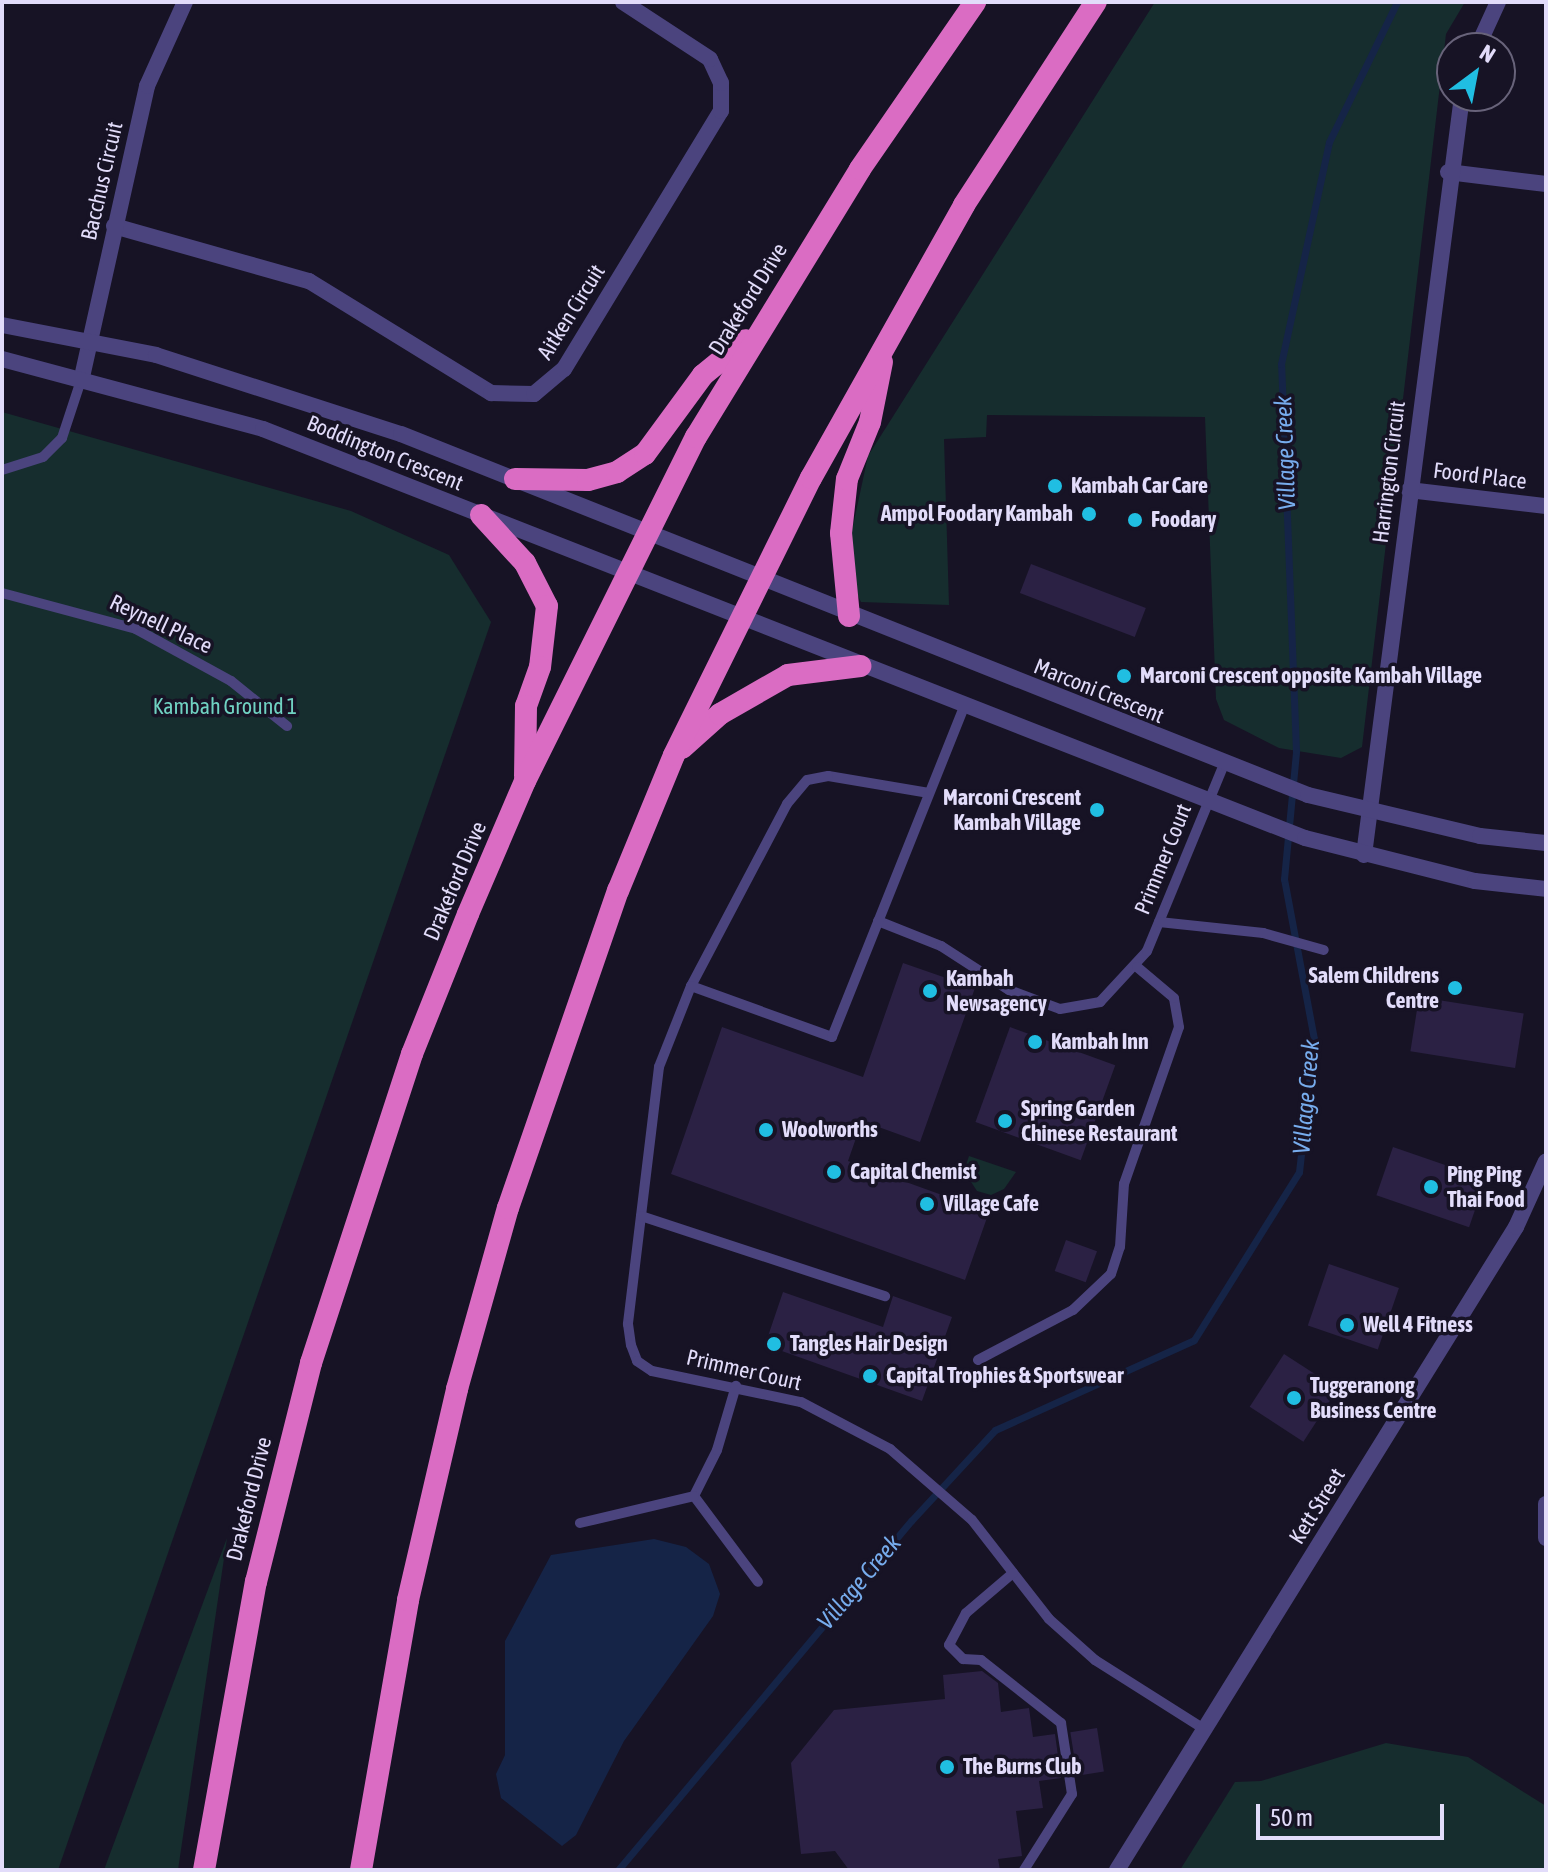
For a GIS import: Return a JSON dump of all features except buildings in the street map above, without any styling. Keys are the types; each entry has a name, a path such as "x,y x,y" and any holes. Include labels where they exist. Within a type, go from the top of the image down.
{"highway":[{"path":"361,1870 405,1614 455,1398 566,1030 674,755 761,577 886,341 1055,60 1096,2"},
{"name":"Drakeford Drive","path":"204,1870 256,1582 313,1356 412,1054 525,781 650,532 756,332 972,6"},
{"path":"515,479 588,480 617,472 645,454 703,375 756,332"},
{"path":"849,616 841,533 847,479 870,422 886,341"},
{"path":"481,515 525,563 547,606 543,653 526,706 525,781"},
{"path":"674,755 720,714 788,675 860,666"}],"street":[{"name":"Bacchus Circuit","path":"82,377 147,86 185,2"},
{"name":"Aitken Circuit","path":"114,226 309,281 491,393 534,394 564,369 721,111 721,83 710,59 623,2"},
{"path":"1484,32 1498,2"},
{"name":"Harrington Circuit","path":"1364,855 1448,172 1459,112"},
{"path":"1448,172 1546,184"},
{"name":"Boddington Crescent","path":"2,325 90,340 285,394 650,532"},
{"name":"Boddington Crescent","path":"2,359 82,377 263,429 628,576 741,618"},
{"name":"Foord Place","path":"1409,490 1546,506"},
{"name":"Marconi Crescent","path":"650,532 849,616 1280,786 1370,812 1480,836 1546,843"},
{"path":"741,618 1208,804 1305,838 1475,881 1546,889"},
{"name":"Kett Street","path":"1117,1870 1516,1227 1546,1161"},
{"path":"1546,1504 1546,1538"}],"lane":[{"path":"2,470 43,457 62,438 82,377"},
{"name":"Reynell Place","path":"2,593 136,629 231,681 287,726"},
{"path":"691,986 832,1037 964,707"},
{"name":"Primmer Court","path":"878,921 941,946 1009,990 1060,1009 1100,1002 1137,967 1159,922 1224,764"},
{"name":"Primmer Court","path":"929,793 828,776 807,780 691,986 659,1067 628,1324 637,1361 652,1371 736,1386 801,1402 924,1474 946,1495 1049,1619 1095,1660 1204,1729"},
{"path":"1159,922 1263,933 1324,950"},
{"path":"978,1360 1073,1310 1111,1274 1120,1247 1124,1184 1179,1027 1174,998 1137,967"},
{"path":"641,1216 885,1296"},
{"path":"694,1496 717,1450 736,1386"},
{"path":"580,1523 694,1496"},
{"path":"694,1496 758,1582"},
{"path":"1013,1573 966,1613 949,1645 963,1659 981,1660 1061,1723 1072,1794 1024,1870"}],"green space":[{"path":"1155,2 1465,2 1447,32 1436,32 1437,112 1362,747 1341,758 1279,748 1224,720 1216,699 1205,417 987,415 986,437 944,439 949,605 861,602 850,580 851,535 868,456"},
{"name":"Kambah Ground 1","path":"2,412 351,511 449,555 491,622 58,1870 2,1870"},
{"path":"969,1156 1016,1172 1004,1189 991,1195 977,1191 964,1171"},
{"path":"227,1538 178,1870 104,1870"},
{"path":"1386,1743 1468,1757 1546,1806 1546,1870 1180,1870 1235,1782 1261,1781"}],"water":[{"path":"654,1539 686,1547 709,1564 720,1594 713,1616 624,1741 576,1835 562,1846 501,1798 496,1774 505,1755 505,1641 551,1555"}],"waterway":[{"name":"Village Creek","path":"618,1870 911,1521 995,1430 1194,1340 1299,1172 1314,1039 1284,879 1296,751 1281,364 1329,142 1397,2"}],"place":[{"name":"Kambah Car Care","path":"1055,486"},
{"name":"Ampol Foodary Kambah","path":"1089,514"},
{"name":"Foodary","path":"1135,520"},
{"name":"Marconi Crescent opposite Kambah Village","path":"1124,676"},
{"name":"Marconi Crescent Kambah Village","path":"1097,810"},
{"name":"Salem Childrens Centre","path":"1455,988"},
{"name":"Kambah Newsagency","path":"930,991"},
{"name":"Kambah Inn","path":"1035,1042"},
{"name":"Spring Garden Chinese Restaurant","path":"1005,1121"},
{"name":"Woolworths","path":"766,1130"},
{"name":"Capital Chemist","path":"834,1172"},
{"name":"Ping Ping Thai Food","path":"1431,1187"},
{"name":"Village Cafe","path":"927,1204"},
{"name":"Well 4 Fitness","path":"1347,1325"},
{"name":"Tangles Hair Design","path":"774,1344"},
{"name":"Capital Trophies & Sportswear","path":"870,1376"},
{"name":"Tuggeranong Business Centre","path":"1294,1398"},
{"name":"The Burns Club","path":"947,1767"}]}
